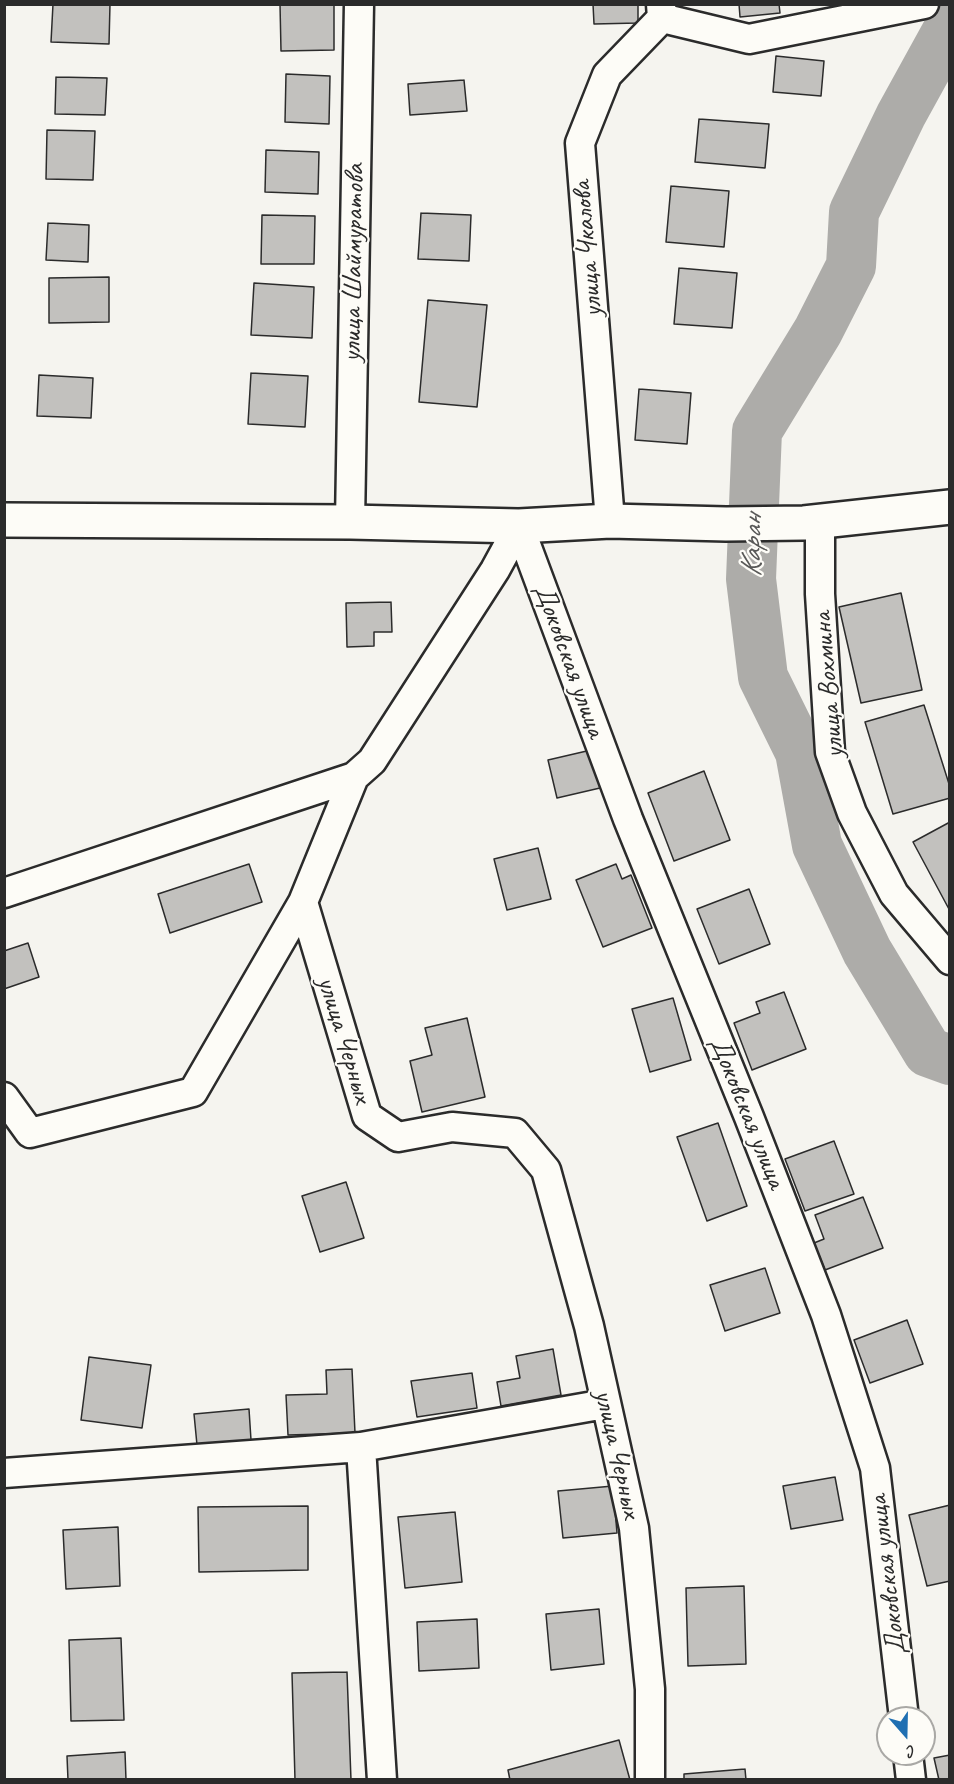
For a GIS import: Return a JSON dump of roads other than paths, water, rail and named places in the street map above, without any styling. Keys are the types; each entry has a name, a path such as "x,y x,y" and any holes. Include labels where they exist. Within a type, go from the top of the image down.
{"main road":[{"path":"4,520 350,522 519,526 610,521 726,524 812,522 950,507"}],"street":[{"name":"улица Шаймуратова","path":"350,522 359,4"},
{"path":"662,11 749,39 924,4"},
{"name":"улица Чкалова","path":"610,521 580,143 607,75 662,11"},
{"name":"улица Вохмина","path":"812,522 820,594 830,752 852,813 894,894 950,960"},
{"path":"4,893 354,777 372,761 495,570 519,526"},
{"name":"Доковская улица","path":"519,526 628,819 749,1117 826,1315 875,1468 890,1580 903,1706"},
{"path":"4,1097 30,1132 193,1092 303,902 354,777"},
{"name":"улица Черных","path":"303,902 367,1116 398,1137 452,1127 515,1133 546,1170 590,1326 605,1404 634,1528 650,1689 650,1779"},
{"path":"4,1473 361,1447 605,1404"},
{"path":"361,1447 382,1779"}],"waterway":[{"name":"Каран","path":"950,26 901,115 854,212 851,266 818,331 757,431 751,579 763,677 800,752 817,845 867,951 928,1052 950,1060"}]}
